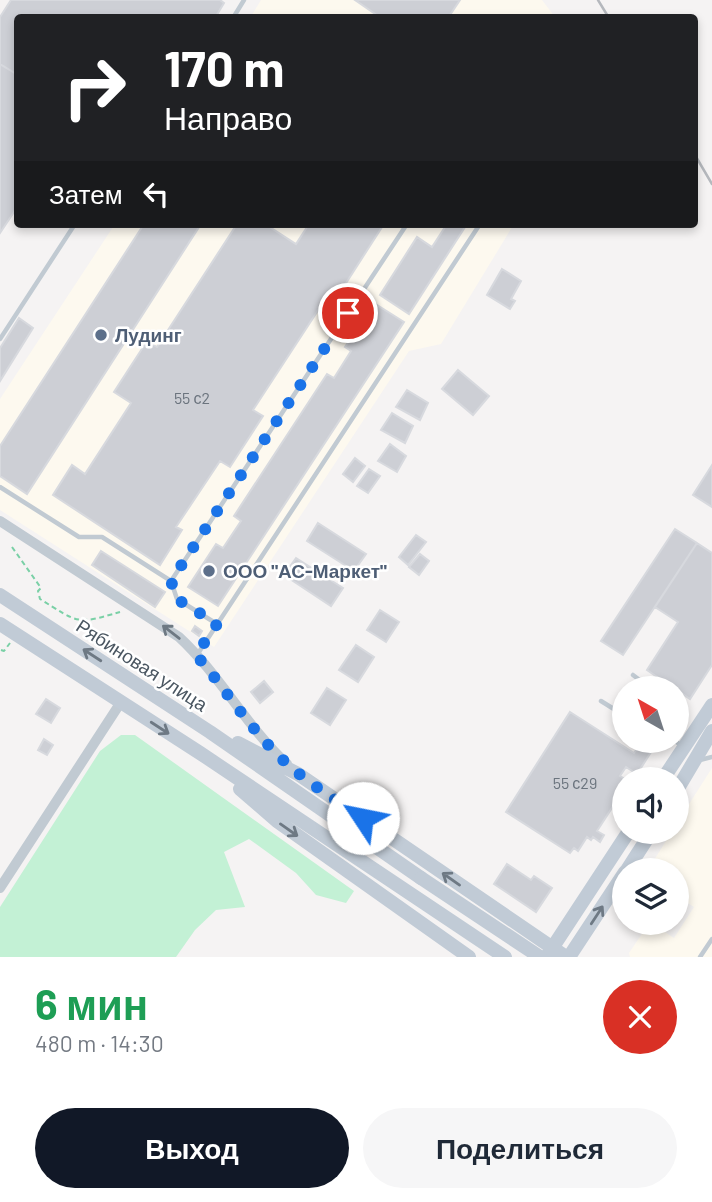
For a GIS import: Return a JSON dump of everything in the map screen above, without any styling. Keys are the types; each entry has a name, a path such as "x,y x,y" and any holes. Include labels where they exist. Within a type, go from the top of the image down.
{"main road":[{"name":"Рябиновая улица","path":"0,595 211,732 540,957"},
{"path":"0,624 200,753 505,957"},
{"path":"690,730 712,705"},
{"path":"689,770 712,731"},
{"path":"211,732 250,748 298,774 508,918 549,952 568,957 612,892"},
{"path":"689,772 712,738"},
{"path":"200,753 277,821 469,957"},
{"path":"549,952 620,844"},
{"path":"508,918 518,934 518,944 512,957"}],"street":[{"path":"0,521 164,626 196,655 258,734 298,774"},
{"path":"0,888 121,702"}],"lane":[{"path":"0,339 72,228"},
{"path":"171,581 404,228"},
{"path":"196,655 477,228"},
{"path":"0,487 79,537 102,537 171,581 177,599 217,624"},
{"path":"601,701 612,708"},
{"path":"696,761 712,757"},
{"path":"701,957 712,939"}],"path":[{"path":"12,547 41,588 38,591 40,599 76,621 93,620 120,612"},
{"path":"1,650 4,651 10,643"}],"shaded area":[{"path":"261,0 542,0 553,14 252,14"},
{"path":"112,228 512,228 441,344 409,351 214,647 0,510 0,399"},
{"path":"712,768 712,957 630,957 629,953 641,935 670,935 674,938 676,935 689,935 689,915 694,907 689,904 689,858 655,858 664,844 689,844 689,804"}],"green space":[{"path":"121,735 135,735 354,891 346,903 316,895 296,873 249,839 224,852 245,907 216,910 195,930 176,957 0,957 0,907 100,751"}],"building":[{"path":"11,0 220,0 224,3 217,14 14,14 14,73 0,64 0,17"},
{"path":"355,0 460,0 451,14 375,14"},
{"path":"0,64 14,73 14,212 0,233"},
{"name":"Лудинг","path":"141,228 198,228 27,494 0,476 0,446"},
{"path":"234,228 271,228 296,244 306,228 381,228 339,294 332,289 253,410 263,416 230,467 220,461 176,527 182,530 160,565 53,495 72,465 85,474 131,403 114,392 147,341 157,347"},
{"path":"444,228 464,228 409,314 380,295 417,237 432,247"},
{"path":"502,269 521,281 511,299 515,301 510,309 487,295"},
{"path":"374,303 404,322 218,606 188,587 216,544 223,548 241,521 234,516 327,374 334,378 351,351 345,347"},
{"path":"19,318 33,328 0,381 0,348"},
{"path":"458,370 489,396 473,415 442,389"},
{"path":"407,390 428,403 420,420 396,407"},
{"path":"392,413 413,426 405,443 381,430"},
{"path":"390,444 406,456 397,472 378,461"},
{"path":"355,458 365,466 353,482 343,474"},
{"path":"712,465 712,507 693,495"},
{"path":"369,469 380,476 368,493 357,486"},
{"path":"318,523 366,554 354,571 307,541"},
{"path":"675,529 697,543 623,655 601,641"},
{"path":"416,535 426,542 408,565 399,557"},
{"path":"697,543 712,553 712,665 690,699 690,676 656,676 647,670 678,622 655,607"},
{"path":"101,551 165,592 155,607 92,565"},
{"path":"420,554 429,561 419,575 409,567"},
{"path":"296,558 343,588 331,606 284,575"},
{"path":"380,610 399,622 386,642 367,630"},
{"path":"195,626 202,631 199,636 192,631"},
{"path":"356,645 374,657 358,682 339,670"},
{"path":"264,681 273,692 260,703 251,692"},
{"path":"327,688 346,700 330,725 311,713"},
{"path":"46,699 60,708 51,723 36,714"},
{"path":"570,712 612,739 612,753 650,753 642,767 612,767 612,808 597,831 604,835 600,842 593,837 591,840 587,837 578,851 574,848 570,853 506,812"},
{"path":"44,739 53,745 47,755 38,750"},
{"path":"507,864 531,880 534,876 552,888 536,912 494,884"}],"railway":[{"path":"598,0 607,14"},
{"path":"698,160 712,184"}],"place":[{"name":"Лудинг","path":"101,335"},
{"name":"ООО \"АС-Маркет\"","path":"209,571"}],"route":[{"path":"348,313 171,581 177,599 217,624 196,655 258,734 298,774 363,818"}]}
